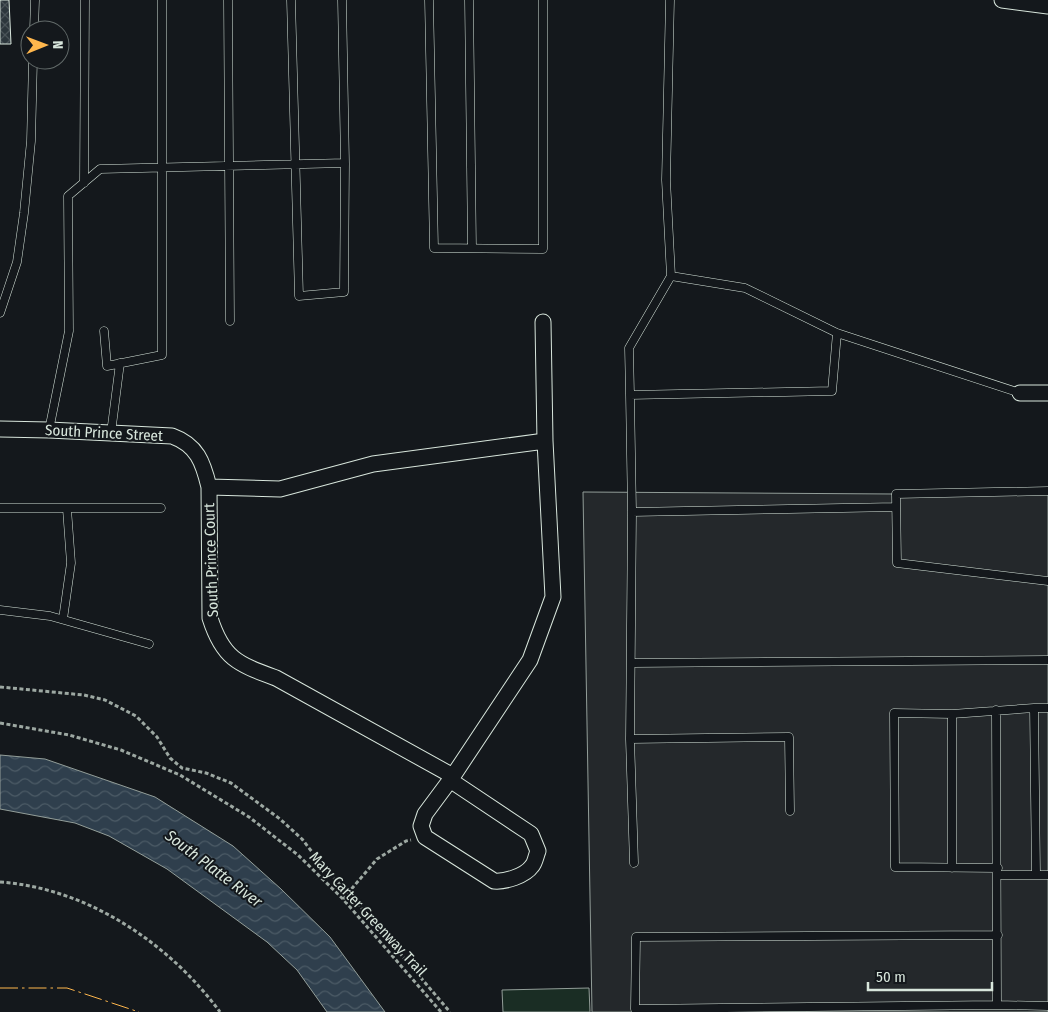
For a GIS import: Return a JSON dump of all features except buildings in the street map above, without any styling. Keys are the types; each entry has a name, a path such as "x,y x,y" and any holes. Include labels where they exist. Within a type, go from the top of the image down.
{"street":[{"path":"1002,0 1048,6"},
{"path":"425,837 422,826 425,814 530,660 553,597 545,441 543,322"},
{"path":"1020,393 1048,393"},
{"name":"South Prince Street","path":"0,429 172,436 182,440 198,454 204,467 209,487"},
{"name":"South Prince Court","path":"425,837 494,881 504,882 533,866 538,851 531,834 451,778 276,678 245,666 228,655 215,634 210,618 209,487 280,489 372,464 545,441"}],"lane":[{"path":"34,20 35,0"},
{"path":"84,183 85,0"},
{"path":"104,331 107,366 162,355 162,0"},
{"path":"228,0 230,321"},
{"path":"291,0 299,296 344,292 345,163 342,0"},
{"path":"429,0 434,248 543,249 543,0"},
{"path":"469,0 472,248"},
{"path":"634,863 630,739 632,512 628,348 671,276 666,180 670,0"},
{"path":"0,313 17,262 24,212 32,141 33,70"},
{"path":"49,430 69,331 68,196 100,169 345,163"},
{"path":"671,276 745,288 837,333 1020,393"},
{"path":"630,395 832,391 837,333"},
{"path":"111,433 120,363"},
{"path":"1048,491 896,494 897,563 1048,581"},
{"path":"632,512 896,507"},
{"path":"0,508 161,508"},
{"path":"63,620 70,563 67,509"},
{"path":"0,610 50,616 149,644"},
{"path":"632,663 1048,660"},
{"path":"1034,708 1036,874"},
{"path":"1048,708 952,714 894,714 895,867 952,868 1048,874"},
{"path":"996,710 997,1005"},
{"path":"952,714 952,868"},
{"path":"630,739 789,738 790,811"},
{"path":"998,935 636,937 635,1010 1048,1006"}],"path":[{"path":"0,688 84,695 104,700 136,716 158,737 170,758 182,768 206,773 231,783 280,819 302,839 345,890"},
{"name":"Mary Carter Greenway Trail","path":"0,723 69,735 121,750 180,775 249,817 298,855 343,899 441,1012"},
{"path":"343,899 378,859 406,841 425,837"},
{"path":"0,882 24,884 64,896 91,906 118,921 154,943 185,973 220,1012"},
{"path":"353,898 450,1012"}],"green space":[{"path":"589,988 590,1012 503,1012 502,990"}],"shaded area":[{"path":"1048,488 1048,1012 592,1012 583,492 895,494"}],"water":[{"name":"South Platte River","path":"0,755 45,759 155,797 233,846 330,937 385,1012 327,1012 297,970 267,942 167,869 109,836 75,823 0,809"}],"power":[{"path":"0,988 67,988 139,1012"}]}
